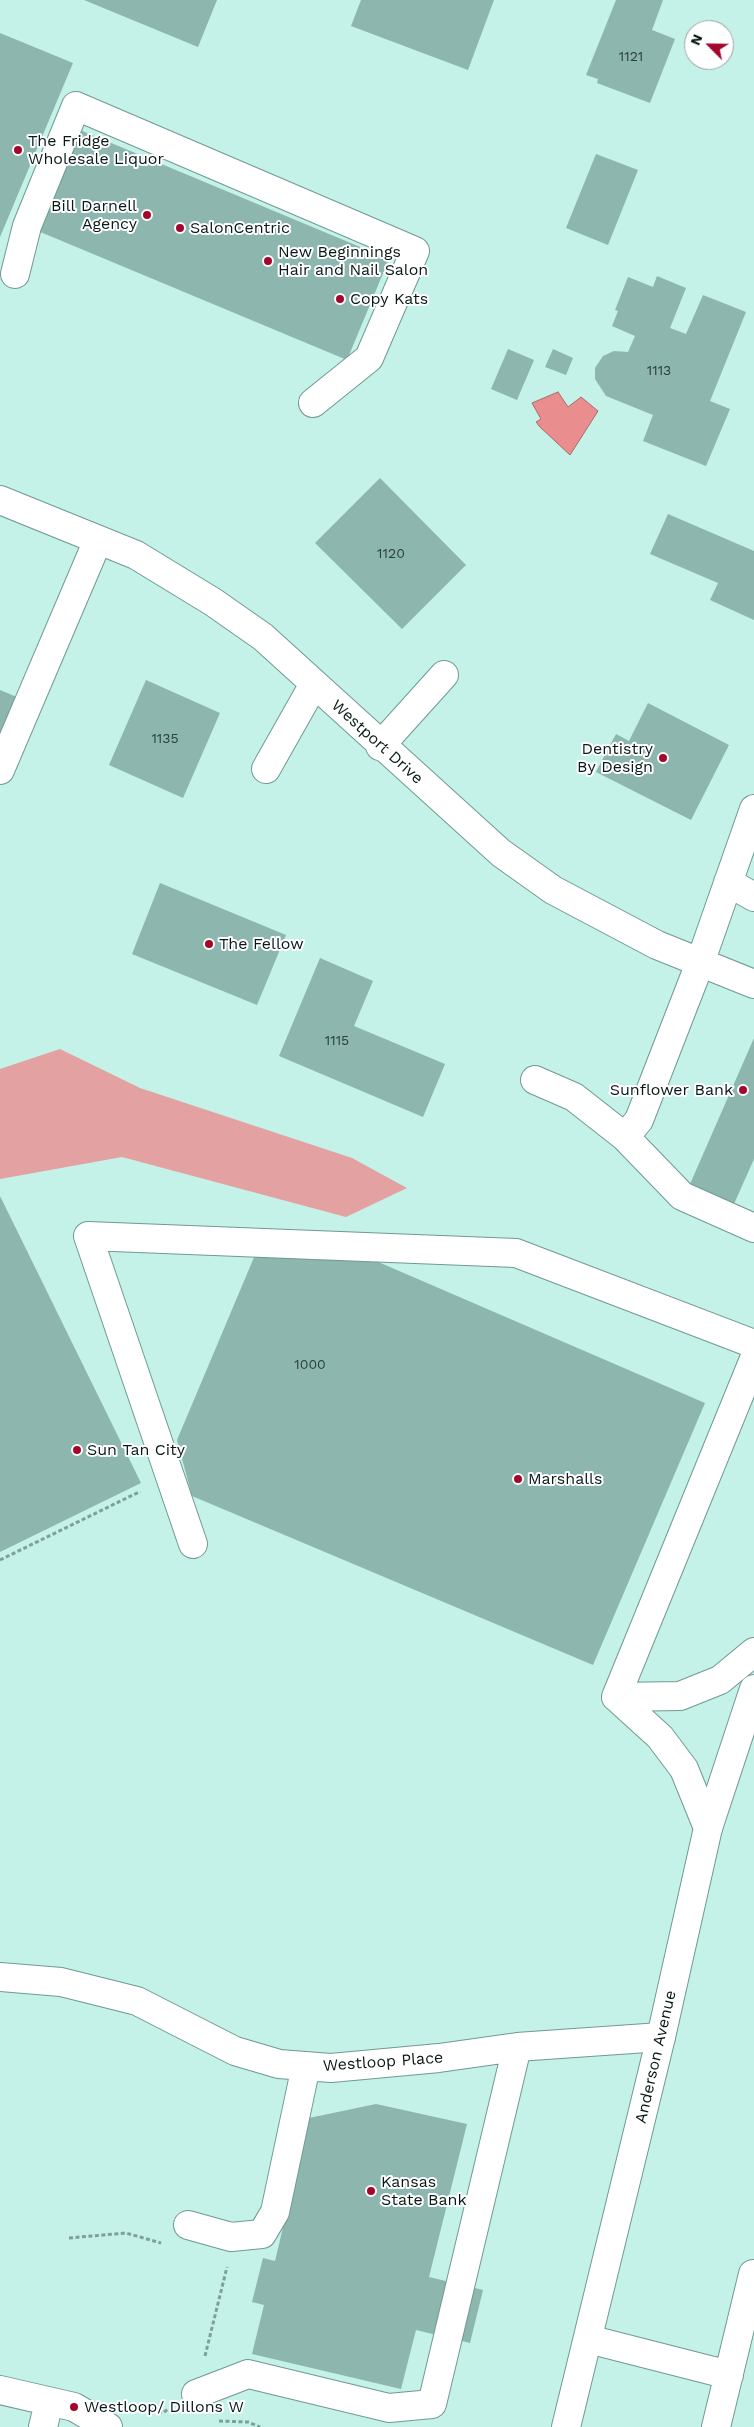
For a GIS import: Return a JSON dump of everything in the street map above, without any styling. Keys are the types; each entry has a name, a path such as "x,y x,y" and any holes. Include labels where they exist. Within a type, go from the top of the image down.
{"street":[{"path":"14,274 28,226 76,106 415,251 369,358 313,403"},
{"name":"Westport Drive","path":"0,500 136,556 213,602 262,637 501,854 553,890 657,945 754,984"},
{"path":"0,770 98,540"},
{"path":"380,746 444,675"},
{"path":"266,769 314,684"},
{"path":"625,1137 639,1120 700,962 754,809"},
{"path":"728,882 754,897"},
{"path":"534,1080 574,1097 625,1137 682,1196 754,1228"},
{"path":"193,1544 88,1236 516,1253 754,1344"},
{"path":"616,1697 748,1390 754,1359"},
{"path":"616,1697 680,1696 720,1680 754,1652"},
{"name":"Anderson Avenue","path":"566,2427 661,2037 708,1828 754,1689"},
{"path":"616,1697 660,1737 684,1769 708,1828"},
{"name":"Westloop Place","path":"0,1977 61,1982 137,2001 235,2051 279,2064 331,2068 439,2058 518,2047 661,2037"},
{"path":"196,2394 248,2374 390,2408 432,2404 518,2047"},
{"path":"188,2225 231,2237 262,2234 275,2212 306,2066"},
{"path":"716,2427 753,2274"},
{"path":"588,2339 729,2375"},
{"path":"0,2390 46,2414 74,2407 104,2426"}],"path":[{"path":"0,1560 139,1492 147,1508 179,1504"},
{"path":"69,2238 126,2233 163,2244"},
{"path":"196,2394 228,2264"}],"shaded area":[{"path":"558,392 568,407 581,397 598,411 570,455 536,422 541,419 532,403"},
{"path":"60,1049 140,1088 352,1158 407,1188 346,1217 122,1157 0,1179 0,1069"}],"building":[{"path":"84,0 217,0 198,47"},
{"path":"361,0 494,0 468,70 351,26"},
{"path":"616,0 663,0 652,30 675,39 650,103 597,83 598,79 586,75"},
{"name":"The Fridge Wholesale Liquor","path":"0,33 73,63 0,237"},
{"path":"80,130 389,259 347,360 38,231"},
{"path":"596,154 638,170 608,245 566,228"},
{"path":"657,276 686,288 670,328 686,334 703,295 746,312 710,401 730,409 706,466 643,441 653,415 606,396 595,379 595,368 603,356 614,351 628,352 635,336 612,326 618,311 615,310 628,277 653,287"},
{"path":"508,349 534,360 517,400 491,389"},
{"path":"553,349 573,358 566,375 545,367"},
{"path":"380,478 466,565 402,629 315,543"},
{"path":"668,514 754,551 754,620 710,600 718,583 650,554"},
{"path":"146,680 220,713 183,798 109,765"},
{"path":"0,690 24,700 0,738"},
{"name":"Dentistry By Design","path":"648,703 729,745 691,820 596,772 616,734 629,741"},
{"name":"The Fellow","path":"160,883 286,935 257,1005 132,954"},
{"path":"320,958 373,981 354,1026 445,1064 423,1117 279,1056"},
{"path":"754,1038 754,1159 734,1204 690,1184"},
{"path":"0,1196 141,1483 0,1552"},
{"name":"Marshalls","path":"255,1255 376,1261 705,1403 593,1665 192,1496 177,1440"},
{"name":"Kansas State Bank","path":"376,2104 467,2124 429,2277 483,2290 470,2343 416,2330 401,2389 252,2354 264,2305 252,2302 263,2258 275,2261 309,2118"}],"place":[{"name":"The Fridge Wholesale Liquor","path":"18,150"},
{"name":"Bill Darnell Agency","path":"147,215"},
{"name":"SalonCentric","path":"180,228"},
{"name":"New Beginnings Hair and Nail Salon","path":"268,261"},
{"name":"Copy Kats","path":"340,299"},
{"name":"Dentistry By Design","path":"663,758"},
{"name":"The Fellow","path":"209,944"},
{"name":"Sunflower Bank","path":"743,1090"},
{"name":"Sun Tan City","path":"77,1450"},
{"name":"Marshalls","path":"518,1479"},
{"name":"Kansas State Bank","path":"371,2191"},
{"name":"Westloop/ Dillons W","path":"74,2407"}]}
